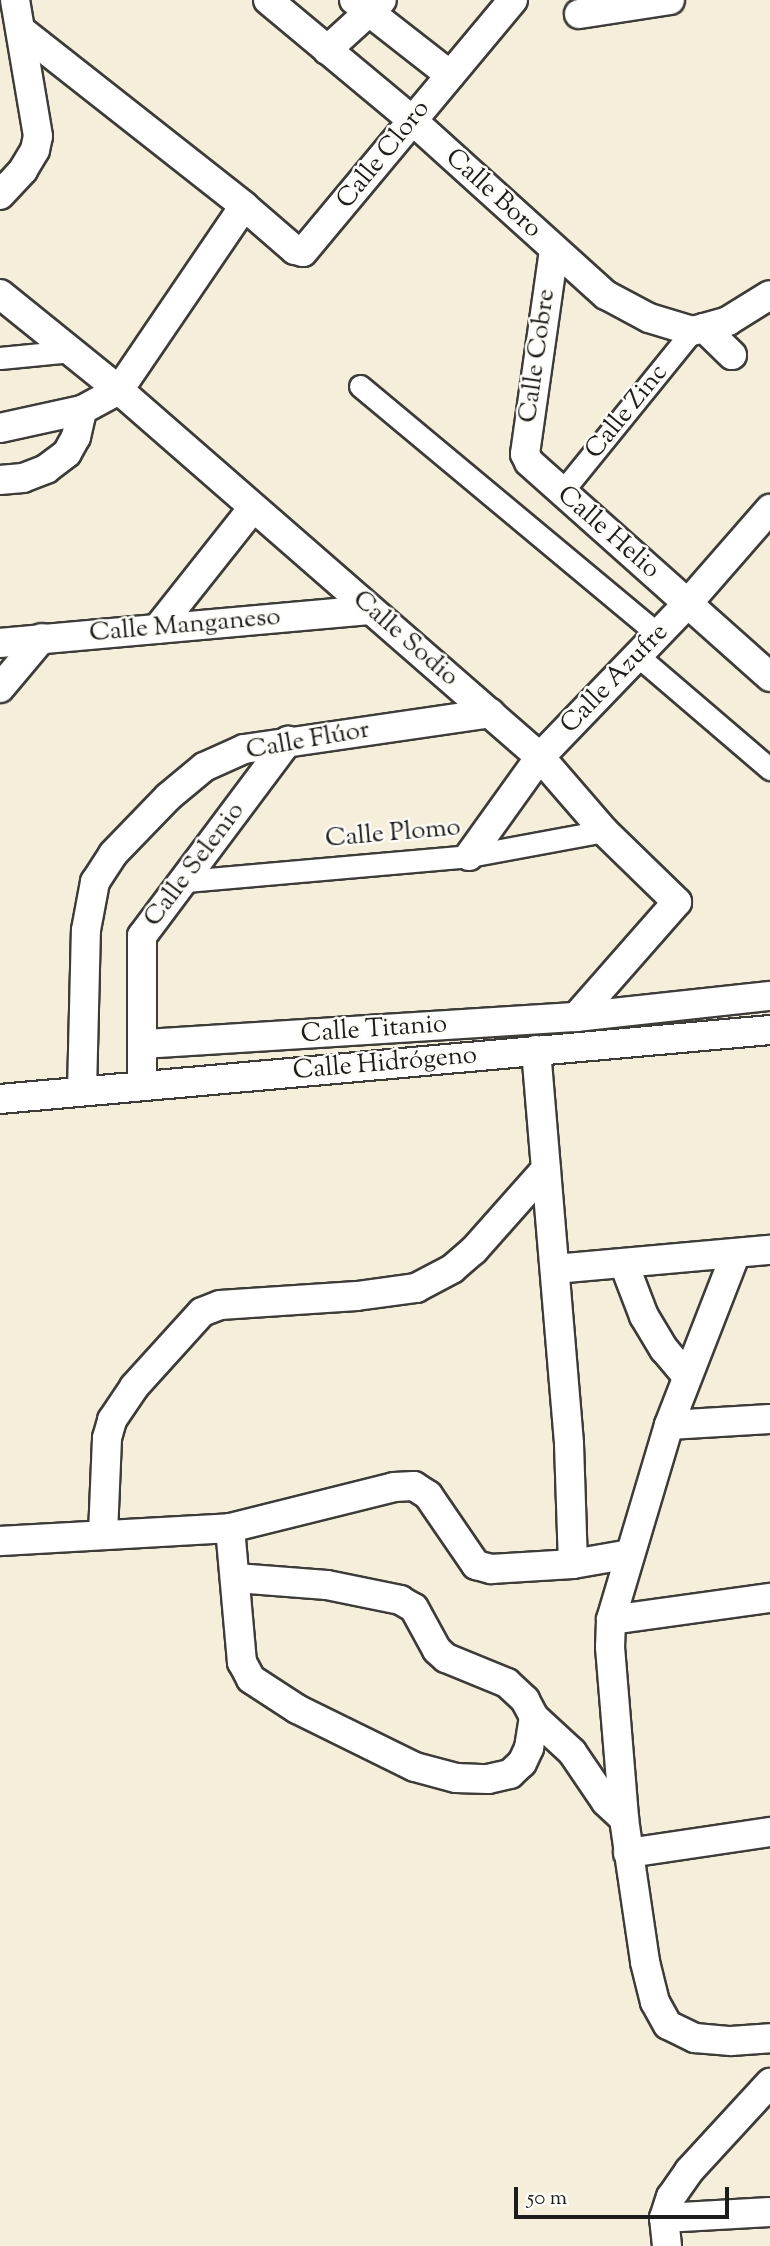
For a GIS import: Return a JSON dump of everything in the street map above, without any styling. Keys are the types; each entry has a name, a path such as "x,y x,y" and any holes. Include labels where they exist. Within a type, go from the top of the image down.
{"street":[{"path":"0,195 35,149 38,117 15,0"},
{"name":"Calle Boro","path":"268,0 412,120 606,295 649,318 698,329 732,355"},
{"name":"Calle Cloro","path":"22,31 244,206 295,250 303,252 513,0"},
{"path":"579,14 670,0"},
{"path":"327,50 368,4 450,75"},
{"path":"0,428 82,410 119,390 244,206"},
{"name":"Calle Cobre","path":"529,462 525,454 554,250"},
{"name":"Calle Sodio","path":"0,294 119,390 540,757 604,831 677,902 576,1017"},
{"path":"698,329 728,321 770,295"},
{"name":"Calle Zinc","path":"561,493 698,329"},
{"path":"0,358 72,351"},
{"path":"360,386 658,634"},
{"path":"0,480 23,478 46,469 67,453 76,436 82,410"},
{"name":"Calle Helio","path":"529,462 770,677"},
{"path":"157,629 253,508"},
{"name":"Calle Azufre","path":"469,856 540,757 688,603 770,509"},
{"name":"Calle Manganeso","path":"0,643 370,610"},
{"path":"0,688 42,638"},
{"path":"638,656 770,769"},
{"name":"Calle Flúor","path":"82,1091 86,930 95,882 113,854 168,796 204,767 244,749 490,713"},
{"name":"Calle Selenio","path":"142,1086 142,936 288,741"},
{"name":"Calle Plomo","path":"185,881 469,856 604,831"},
{"name":"Calle Titanio","path":"144,1044 576,1017 770,996"},
{"name":"Calle Hidrógeno","path":"0,1099 770,1030"},
{"path":"536,1050 569,1444 573,1564"},
{"path":"103,1534 107,1438 112,1420 134,1387 202,1312 220,1305 357,1296 416,1288 452,1269 467,1256 546,1169"},
{"path":"555,1269 770,1250"},
{"path":"736,1253 669,1425 611,1620 624,1819 645,1962 655,2002 668,2025 695,2038 770,2038"},
{"path":"624,1264 645,1316 664,1349 687,1376"},
{"path":"669,1425 770,1419"},
{"path":"0,1541 230,1528 394,1487 414,1486 428,1494 476,1565 491,1569 573,1564 630,1554"},
{"path":"230,1528 242,1662 251,1679 298,1709 415,1767 456,1778 488,1779 510,1774 522,1763 529,1748 534,1717"},
{"path":"236,1578 327,1585 400,1600 414,1608 438,1650 446,1658 507,1683 525,1700 534,1717 572,1752 606,1802 624,1819"},
{"path":"611,1620 770,1598"},
{"path":"628,1853 770,1832"},
{"path":"667,2246 664,2218 671,2197 689,2171 770,2083"},
{"path":"664,2218 770,2212"}]}
